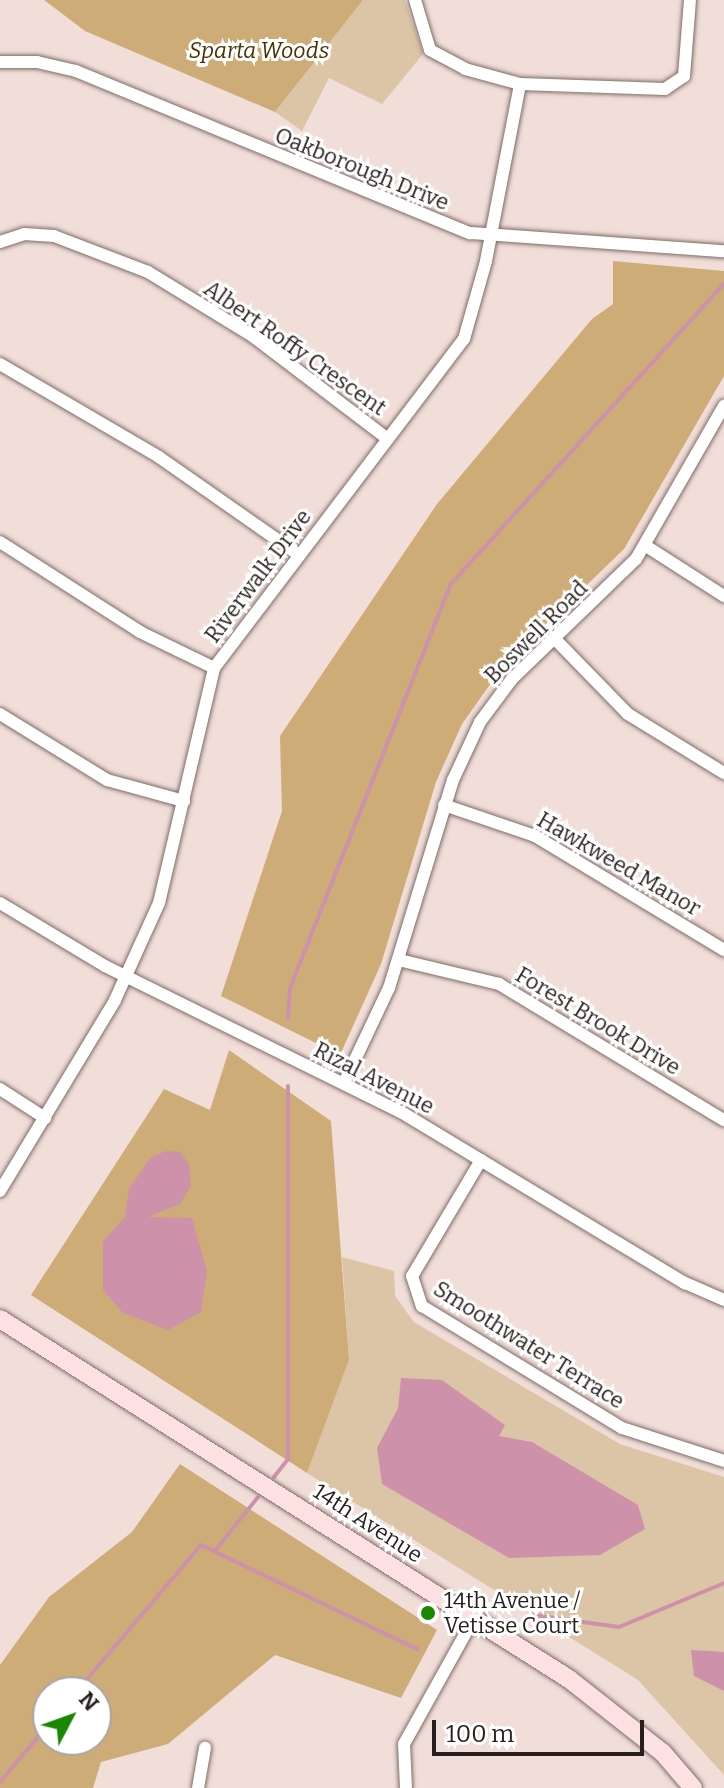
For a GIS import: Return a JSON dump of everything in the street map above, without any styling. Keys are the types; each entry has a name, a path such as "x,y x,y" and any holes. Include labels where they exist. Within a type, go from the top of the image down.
{"main road":[{"name":"14th Avenue","path":"0,1319 569,1679 663,1753 693,1788"}],"street":[{"path":"415,0 430,50 465,69 520,84 676,85 688,60 690,0"},
{"name":"Oakborough Drive","path":"0,62 37,62 76,71 437,223 490,235 724,251"},
{"name":"Riverwalk Drive","path":"0,1191 125,976 159,903 214,668 464,339 490,235 520,84"},
{"name":"Albert Roffy Crescent","path":"0,242 24,234 54,236 148,272 254,337 388,439"},
{"path":"0,364 159,457 299,555"},
{"name":"Boswell Road","path":"344,1083 399,960 444,805 480,722 512,679 646,546 722,414"},
{"path":"0,542 140,632 214,668"},
{"path":"646,546 724,596"},
{"path":"554,638 628,714 724,773"},
{"path":"0,714 107,780 184,801"},
{"name":"Hawkweed Manor","path":"444,805 535,836 724,950"},
{"name":"Rizal Avenue","path":"0,903 125,976 344,1083 481,1160 685,1283 724,1300"},
{"name":"Forest Brook Drive","path":"399,960 499,984 724,1120"},
{"path":"0,1089 45,1118"},
{"name":"Smoothwater Terrace","path":"481,1160 412,1276 422,1306 622,1428 724,1461"},
{"path":"406,1788 404,1744 474,1618"},
{"path":"198,1788 205,1748"}],"shaded area":[{"path":"363,0 405,0 423,54 382,104 329,78 302,131 275,112"},
{"path":"166,1151 180,1152 189,1164 191,1186 180,1204 148,1217 192,1218 207,1271 201,1312 168,1330 123,1313 103,1290 103,1241 125,1217 129,1189 150,1158"},
{"path":"342,1257 394,1271 395,1296 414,1322 620,1444 724,1477 724,1775 638,1680 307,1473 349,1360"},
{"path":"401,1378 442,1380 505,1425 499,1436 532,1442 638,1505 645,1529 600,1555 509,1558 382,1484 377,1448 398,1408"},
{"path":"691,1650 724,1652 724,1691 694,1676"}],"green space":[{"name":"Sparta Woods","path":"44,0 363,0 275,112 85,31"},
{"path":"613,261 724,271 724,376 624,549 503,666 462,724 436,782 381,964 340,1055 221,996 282,811 280,736 437,504 592,319 613,304"},
{"path":"229,1050 331,1121 349,1360 307,1473 31,1295 164,1089 210,1110"},
{"path":"180,1464 437,1630 401,1698 275,1655 168,1744 101,1762 93,1788 0,1788 0,1665 49,1597 132,1532"}],"waterway":[{"path":"288,1018 290,988 450,585 724,284"},
{"path":"274,1477 288,1459 288,1086"},
{"path":"214,1552 258,1497"},
{"path":"90,1676 201,1545 417,1649"},
{"path":"532,1615 619,1627 724,1583"},
{"path":"0,1782 32,1744"}],"place":[{"name":"14th Avenue / Vetisse Court","path":"428,1613"}]}
